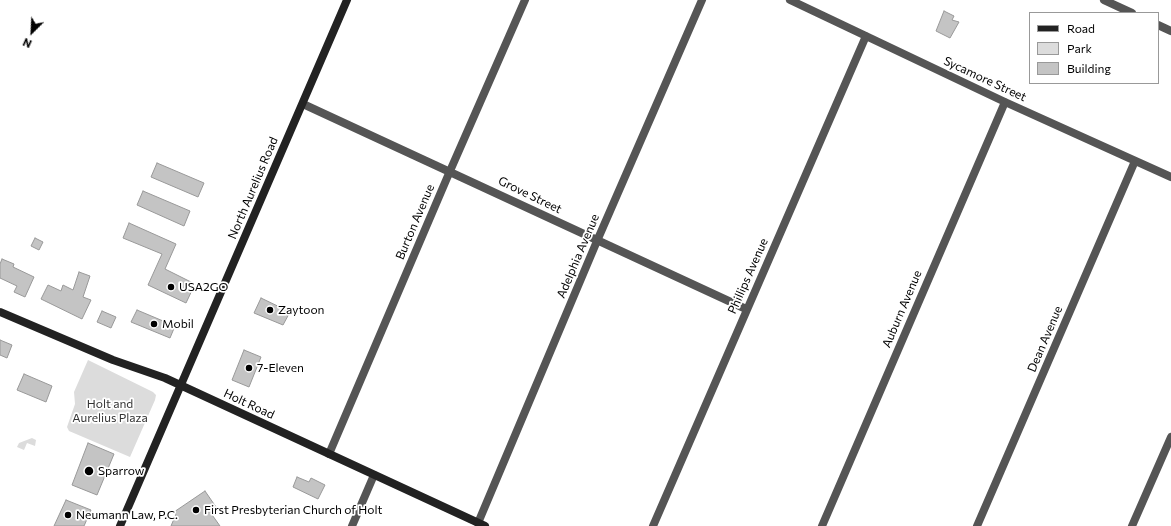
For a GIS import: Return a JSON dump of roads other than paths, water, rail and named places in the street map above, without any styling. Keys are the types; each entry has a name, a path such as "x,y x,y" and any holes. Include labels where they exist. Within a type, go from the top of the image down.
{"street":[{"name":"North Aurelius Road","path":"120,526 347,0"},
{"name":"Burton Avenue","path":"329,454 525,0"},
{"name":"Adelphia Avenue","path":"481,524 597,241 702,0"},
{"name":"Sycamore Street","path":"790,0 1005,102 1171,177"},
{"path":"1104,0 1130,12"},
{"path":"1159,25 1171,31"},
{"name":"Phillips Avenue","path":"653,526 746,309 866,36"},
{"name":"Auburn Avenue","path":"822,526 1005,102"},
{"name":"Grove Street","path":"303,104 746,309"},
{"name":"Dean Avenue","path":"977,526 1136,161"},
{"name":"Holt Road","path":"0,312 113,360 165,378 481,524"},
{"path":"1132,526 1171,437"},
{"path":"352,526 374,475"}],"place":[{"name":"USA2GO","path":"171,287"},
{"name":"Zaytoon","path":"270,310"},
{"name":"Mobil","path":"154,324"},
{"name":"7-Eleven","path":"249,368"},
{"name":"Sparrow","path":"89,471"},
{"name":"First Presbyterian Church of Holt","path":"196,510"},
{"name":"Neumann Law, P.C.","path":"68,515"}],"park label":[{"name":"Holt and Aurelius Plaza","path":"110,411"}]}
